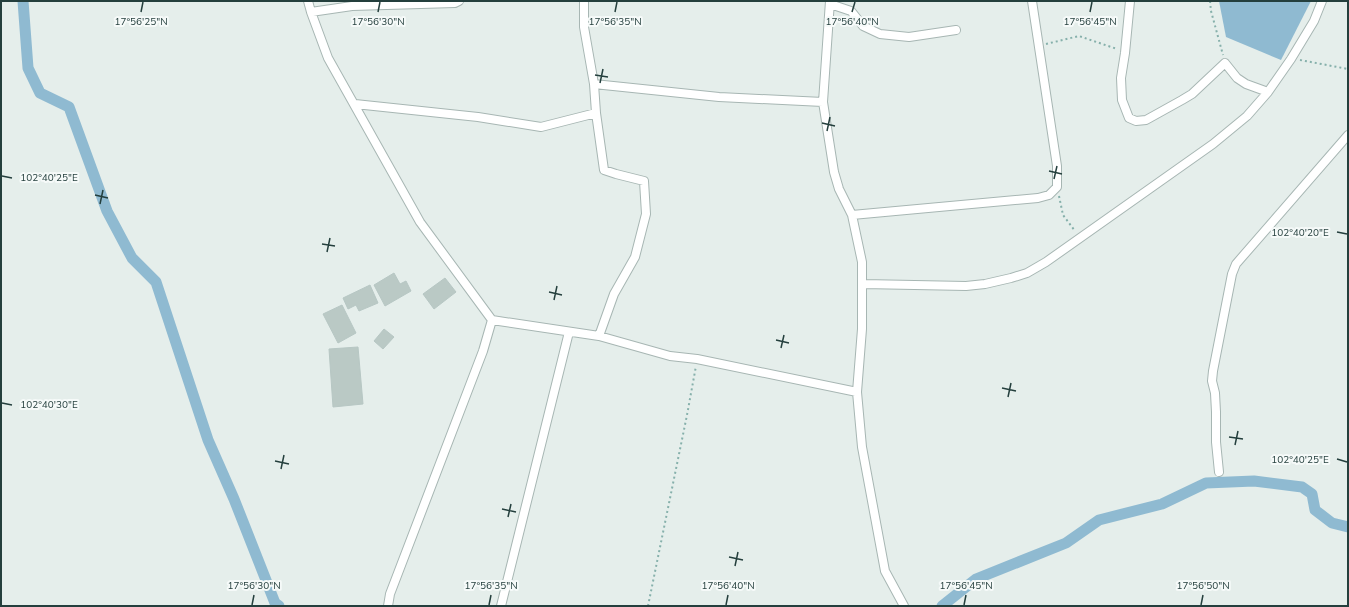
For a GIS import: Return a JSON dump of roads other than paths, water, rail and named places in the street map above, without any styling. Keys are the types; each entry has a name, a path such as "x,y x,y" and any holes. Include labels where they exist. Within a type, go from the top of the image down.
{"street":[{"path":"308,1 328,58 420,222 492,320 599,336 670,356 697,359 857,392"},
{"path":"311,12 352,6 455,3 459,1"},
{"path":"584,1 584,27 594,84 596,113 604,170 644,181 645,187 646,214 635,257 614,294 599,336"},
{"path":"852,215 1038,198 1049,195 1057,187 1057,166 1032,1"},
{"path":"1130,1 1121,78 1122,100 1129,118 1136,121 1146,120 1192,94 1225,64 1237,78 1246,84 1268,92"},
{"path":"863,284 966,286 986,284 1027,273 1046,262 1213,144 1247,116 1268,92 1291,59 1314,21 1322,1"},
{"path":"904,606 885,571 862,447 857,392 862,329 862,262 852,215 839,189 834,172 823,102 830,2 851,11 863,26 880,34 909,37 956,30"},
{"path":"594,84 719,97 823,102"},
{"path":"355,104 478,117 541,127 596,113"},
{"path":"1219,472 1216,442 1215,393 1212,381 1232,274 1236,264 1348,135"},
{"path":"388,606 390,594 483,352 492,320"},
{"path":"501,606 569,332"}],"water":[{"path":"1219,1 1311,1 1281,60 1226,37"}],"waterway":[{"path":"23,1 28,68 40,93 69,107 107,211 132,258 156,282 208,440 234,499 275,603 279,606"},
{"path":"942,606 976,579 1066,543 1099,520 1162,504 1206,483 1254,481 1302,487 1312,494 1315,510 1332,523 1348,527"}]}
